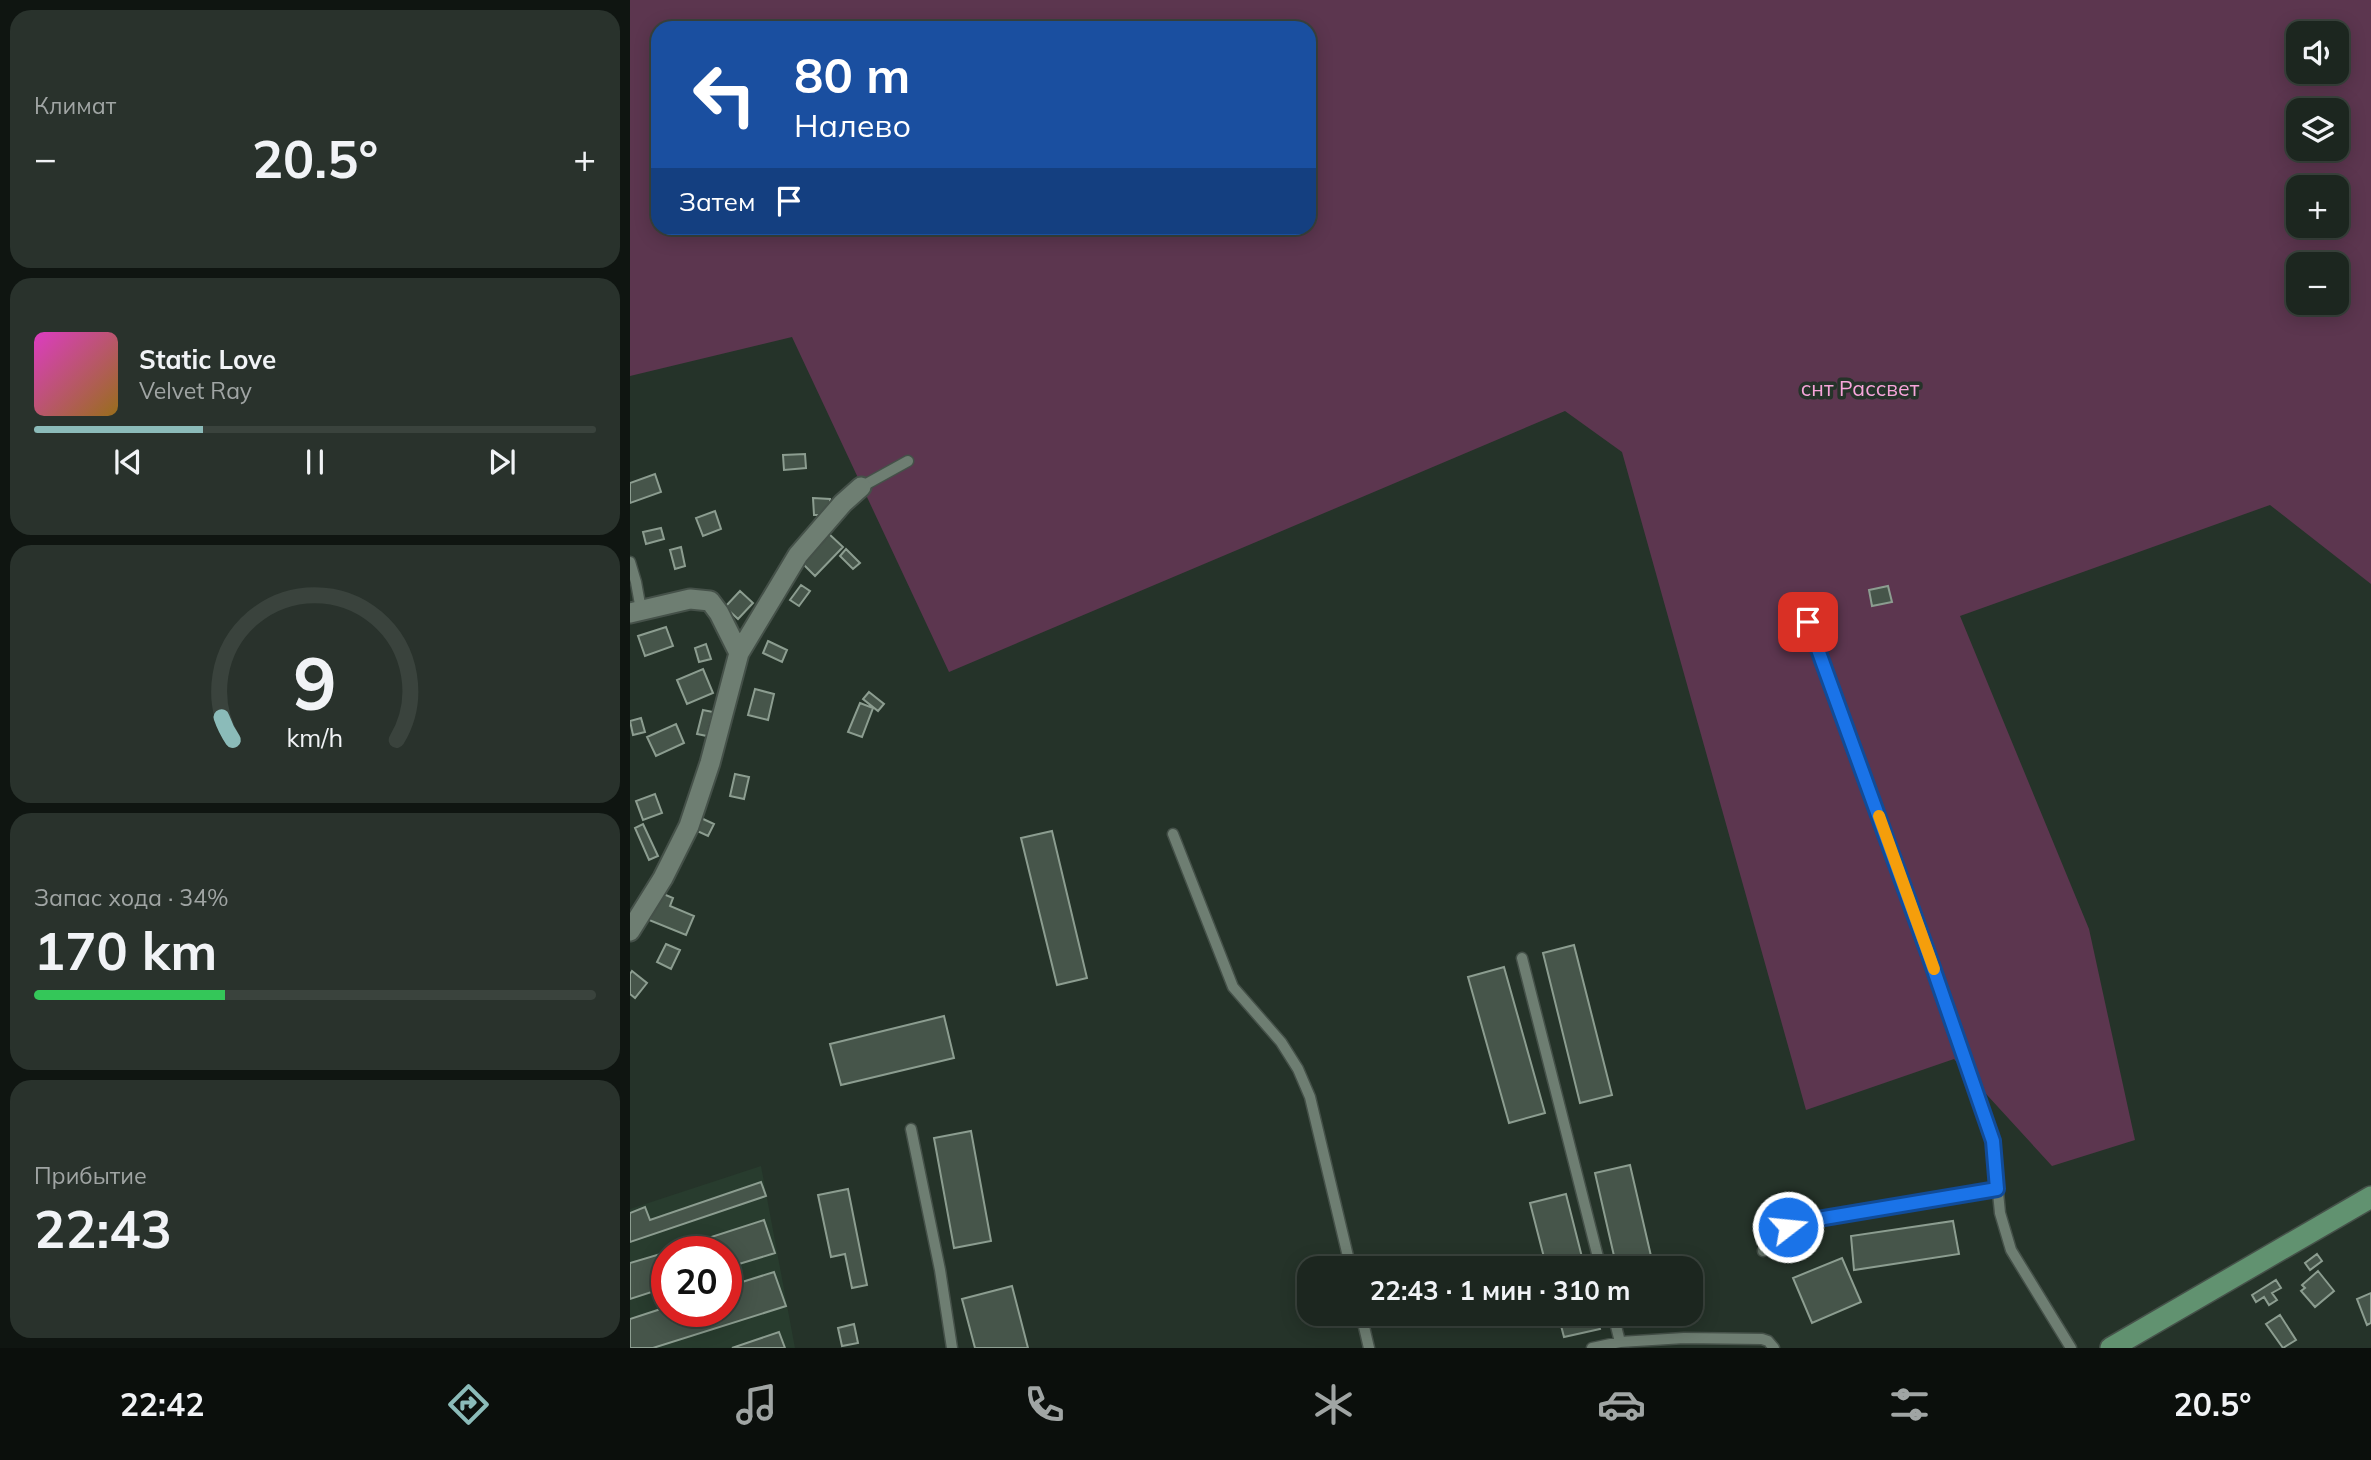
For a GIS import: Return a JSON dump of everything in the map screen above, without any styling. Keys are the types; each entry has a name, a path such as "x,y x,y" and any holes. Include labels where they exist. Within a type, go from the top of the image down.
{"main road":[{"path":"2111,1348 2371,1197"}],"street":[{"path":"630,931 663,878 689,826 710,763 739,653 798,555 843,503 861,487"},
{"path":"635,611 690,599 710,601 739,653"}],"lane":[{"path":"861,487 908,461"},
{"path":"630,562 636,582 635,611"},
{"path":"1808,622 1993,1141 2000,1213 2011,1250 2071,1348"},
{"path":"1173,834 1233,986 1281,1042 1310,1097 1348,1256"},
{"path":"1522,958 1598,1256"},
{"path":"911,1129 940,1270 951,1348"},
{"path":"1763,1251 1777,1236 1799,1223 1997,1189"},
{"path":"1364,1326 1369,1348"},
{"path":"1616,1326 1620,1342"},
{"path":"1592,1348 1620,1342 1684,1338 1762,1339 1774,1348"}],"shaded area":[{"path":"761,1166 795,1348 630,1348 630,1209"}],"green space":[{"name":"снт Рассвет","path":"630,0 2371,0 2371,584 2270,505 1960,616 2089,929 2135,1140 2052,1166 1954,1059 1806,1110 1622,452 1565,411 949,672 792,337 630,376"}],"building":[{"path":"805,454 806,468 784,470 783,455"},
{"path":"655,474 661,492 630,503 630,483"},
{"path":"813,498 830,499 826,515 814,515"},
{"path":"715,511 721,529 703,536 696,518"},
{"path":"661,528 664,539 646,544 643,532"},
{"path":"828,533 843,547 815,576 801,562"},
{"path":"681,547 685,566 675,569 670,550"},
{"path":"846,549 860,563 853,569 840,556"},
{"path":"801,585 810,591 799,606 790,600"},
{"path":"1888,586 1892,602 1872,606 1869,590"},
{"path":"740,591 753,603 738,619 725,607"},
{"path":"666,627 673,646 645,656 638,636"},
{"path":"768,641 787,650 782,662 763,653"},
{"path":"706,644 711,659 699,662 695,648"},
{"path":"703,669 713,693 687,704 677,680"},
{"path":"755,689 774,694 768,720 748,715"},
{"path":"869,692 884,704 878,711 863,699"},
{"path":"860,703 873,708 862,737 848,732"},
{"path":"703,710 713,712 707,736 697,734"},
{"path":"641,718 645,732 633,735 630,721"},
{"path":"676,724 684,743 656,756 647,737"},
{"path":"735,774 749,777 744,799 730,796"},
{"path":"655,794 662,813 643,820 636,801"},
{"path":"701,818 714,824 708,836 695,830"},
{"path":"643,824 658,856 649,860 635,828"},
{"path":"1052,831 1087,978 1057,985 1021,838"},
{"path":"661,893 673,898 670,906 694,916 686,935 649,920"},
{"path":"666,944 680,950 671,969 657,962"},
{"path":"1574,945 1612,1095 1580,1103 1543,953"},
{"path":"1504,967 1545,1113 1509,1123 1468,977"},
{"path":"632,971 647,983 635,998 630,994"},
{"path":"944,1016 954,1058 841,1085 830,1044"},
{"path":"971,1131 991,1241 954,1248 934,1138"},
{"path":"1630,1165 1651,1256 1614,1256 1595,1173"},
{"path":"761,1182 766,1196 630,1242 630,1213 645,1207 650,1220"},
{"path":"848,1189 867,1285 852,1288 845,1254 831,1257 818,1195"},
{"path":"1566,1194 1582,1256 1544,1256 1530,1203"},
{"path":"764,1220 775,1253 742,1263 742,1236 714,1236"},
{"path":"1953,1221 1959,1254 1854,1270 1851,1236"},
{"path":"2317,1254 2322,1261 2310,1270 2305,1263"},
{"path":"651,1257 651,1292 630,1299 630,1263"},
{"path":"1842,1258 1861,1302 1812,1323 1793,1278"},
{"path":"2318,1271 2334,1291 2315,1307 2301,1291 2305,1288 2302,1285"},
{"path":"774,1272 786,1306 742,1320 742,1282"},
{"path":"2276,1280 2281,1288 2272,1293 2277,1300 2269,1305 2264,1297 2256,1302 2252,1295"},
{"path":"1012,1286 1028,1348 975,1348 962,1299"},
{"path":"2371,1293 2371,1323 2367,1325 2357,1299"},
{"path":"651,1312 651,1327 720,1327 653,1348 630,1348 630,1319"},
{"path":"2280,1315 2296,1340 2283,1348 2266,1324"},
{"path":"854,1324 858,1343 842,1346 838,1328"},
{"path":"1561,1326 1599,1326 1600,1329 1564,1337"},
{"path":"779,1332 785,1348 732,1348"}],"slow traffic":[{"path":"1879,816 1934,969"}],"route":[{"path":"1788,1227 1812,1220 1997,1189 1993,1141 1808,622"}]}
